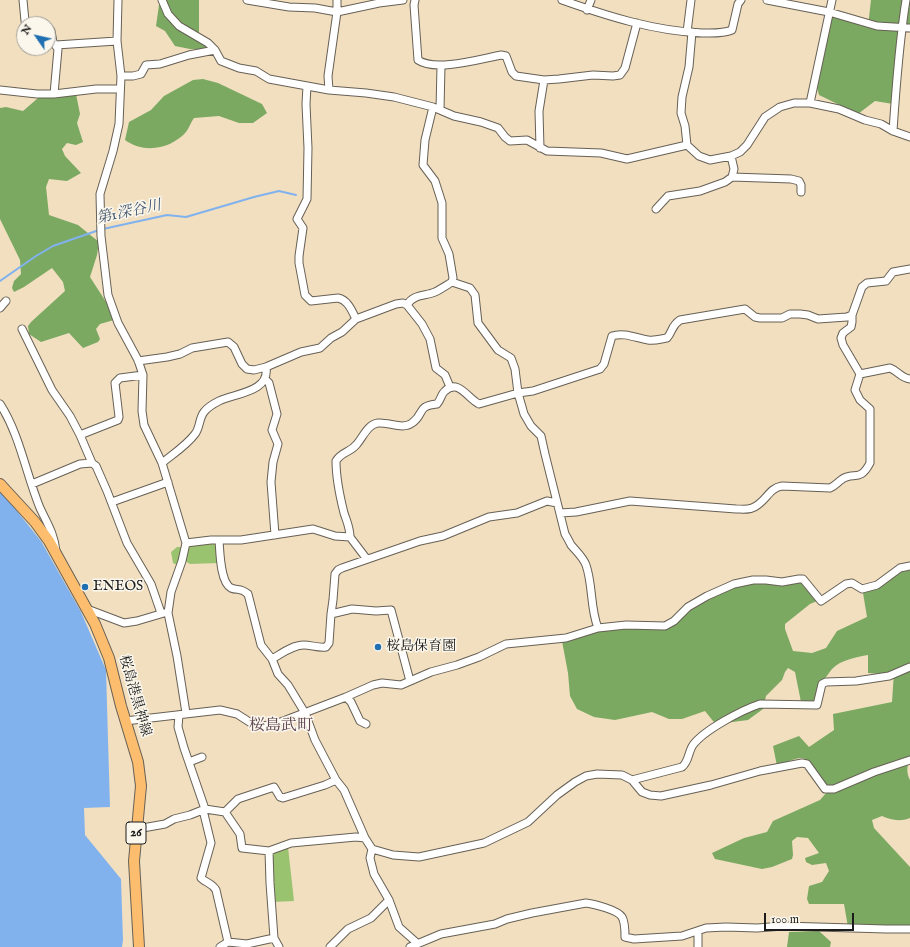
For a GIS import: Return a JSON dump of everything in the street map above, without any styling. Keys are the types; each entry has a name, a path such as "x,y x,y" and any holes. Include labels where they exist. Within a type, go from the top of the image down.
{"main road":[{"name":"桜島港黒神線","path":"0,484 35,522 56,553 95,624 109,658 140,774 141,786 134,861 139,947"}],"street":[{"path":"23,0 25,16"},
{"path":"118,0 117,41 121,76 119,124 113,151 100,194 101,236 108,296 118,323 138,361 143,375 142,411 144,424 162,462 186,543 182,561 164,613"},
{"path":"162,0 168,14 179,26 208,43 215,50 221,61 239,68 256,71 269,79 329,90 394,97 437,109 454,116 482,122 498,128 505,137 510,140 527,140 547,151 601,153 627,159 687,146"},
{"path":"248,0 289,7 315,8 337,12 379,3 403,0"},
{"path":"329,90 328,76 338,0"},
{"path":"415,0 414,5 418,60 422,63 441,66 501,55 506,56 512,72 516,76 544,80 559,80 592,74 613,76 620,75 625,68 637,23"},
{"path":"562,0 587,10 637,23 690,32 719,34 732,30 738,4 741,0"},
{"path":"587,10 591,0"},
{"path":"691,0 689,67 682,97 681,113 685,126 687,146 699,156 710,160 731,156 740,152 747,145 765,117 780,106 794,102 810,103 839,109 865,120 881,124 893,131 910,137"},
{"path":"767,0 829,12 877,26 910,28"},
{"path":"810,103 832,0"},
{"path":"893,131 896,75 906,0"},
{"path":"54,94 58,49 56,45 117,41"},
{"path":"121,76 141,74 146,65 160,64 190,55 215,50"},
{"path":"441,66 437,109 425,140 423,165 435,181 442,203 442,238 449,254 452,280"},
{"path":"540,148 539,112 544,80"},
{"path":"307,86 307,199 298,219 303,228 299,256 304,295 311,301 315,302 338,298 342,299 346,302 356,319"},
{"path":"0,90 37,94 54,94 96,89 120,89"},
{"path":"731,156 734,169 732,177"},
{"path":"656,209 668,196 700,191 725,182 732,177 791,179 799,181 801,185 801,192"},
{"path":"560,513 576,512 630,501 736,509 751,508 762,502 775,487 830,488 834,487 844,478 862,475 870,463 870,409 860,400 855,390 860,380 860,374 843,345 841,338 843,333 851,327 852,315 862,287 867,283 886,281 893,272 910,269"},
{"path":"407,305 420,295 434,292 452,280"},
{"path":"452,280 470,288 475,295 478,323 498,350 510,358 515,368 518,392 524,414 541,436 566,534 570,543 585,563 591,582 592,602 595,621 598,628"},
{"path":"0,308 6,301"},
{"path":"138,361 167,357 180,354 192,348 228,342 234,347 242,364 247,369 254,370 266,367 301,352 320,348 331,338 342,332 356,319 396,304 403,303 407,305 422,324 430,338 436,368 445,375 450,387"},
{"path":"366,558 350,537 350,529 344,513 336,462 339,456 356,446 372,425 378,423 407,426 412,423 427,405 438,404 443,392 450,387 463,390 474,402 479,404 518,392 534,391 600,369 604,364 612,336 617,334 641,338 649,341 667,338 671,334 673,324 680,320 745,310 755,317 760,318 782,318 790,314 808,315 818,318 847,317 852,315"},
{"path":"22,329 52,390 70,416 92,463 96,466 112,502 127,542 164,613 174,641 183,714 178,727 204,809 211,843 201,878 204,882 213,885 216,890 228,942"},
{"path":"162,462 195,435 204,412 220,401 260,386 267,374 266,367"},
{"path":"860,374 890,368 902,377 910,379"},
{"path":"80,435 118,420 119,417 115,384 120,378 143,375"},
{"path":"265,379 269,383 276,414 272,430 278,444 273,462 271,482 275,535"},
{"path":"0,404 9,418 40,508 55,539 56,553"},
{"path":"32,484 80,464 92,463"},
{"path":"112,502 168,482"},
{"path":"272,659 296,645 320,648 326,647 329,643 331,614 334,600 336,574 338,570 366,558 420,541 442,536 489,517 518,513 547,501 557,503"},
{"path":"186,543 241,540 313,529 335,536 350,537"},
{"path":"219,540 221,567 226,583 232,588 243,589 248,594 261,645 272,659 278,674 288,685 305,713 315,740 336,780 344,790 365,838 372,849 393,855 419,857 484,843 528,822 557,795 575,782 586,776 597,774 622,775 632,780 642,792 660,796 711,785 760,771 802,763 807,764 825,789 834,789 861,777 910,760"},
{"path":"125,721 220,710 237,714 251,723 264,726 278,723 305,713 373,685 382,683 401,685 430,672 457,666 506,644 566,638 598,628 626,625 665,626 674,621 688,608 707,596 734,584 753,580 782,582 799,578 803,579 821,601 846,584 852,583 862,589 877,585 900,568 910,566"},
{"path":"86,609 124,623 137,621 164,613"},
{"path":"331,614 352,609 376,611 391,610 410,681"},
{"path":"632,780 682,767 685,764 694,744 700,738 729,718 754,706 760,704 817,705 822,684 826,682 856,681 873,677 889,676 910,667"},
{"path":"346,697 351,702 360,721 366,724"},
{"path":"189,762 202,757"},
{"path":"225,812 238,799 274,787 280,797 283,798 336,780"},
{"path":"137,829 165,824 174,819 190,816 204,809 225,812 240,834 242,848 269,851 291,843 356,837 365,838"},
{"path":"372,849 370,858 374,874 389,900 400,928 417,944"},
{"path":"269,851 274,938 279,947"},
{"path":"330,947 348,930 371,918 389,900"},
{"path":"410,947 441,934 495,924 507,919 532,913 586,903 619,914 623,918 625,937 634,939 682,936 706,928 726,927 757,928 783,926 910,929"},
{"path":"698,931 698,947"},
{"path":"220,947 228,942 247,944 274,938"}],"green space":[{"path":"163,0 199,0 199,33 207,39 212,49 190,49 175,46 165,31 156,26 159,5"},
{"path":"871,0 910,0 910,25 900,25 893,104 875,101 858,114 819,95 817,88 831,19 834,17 868,26"},
{"path":"203,79 218,83 262,104 267,113 253,123 239,123 219,116 194,118 186,132 180,138 165,146 157,148 140,147 125,140 129,122 151,110 164,96 193,80"},
{"path":"76,94 80,114 77,123 83,142 76,145 67,143 62,149 65,156 81,173 67,181 49,179 46,187 49,215 78,225 99,242 97,255 90,277 108,305 114,320 100,324 96,329 100,339 98,342 83,348 69,333 41,342 29,334 28,326 31,322 65,291 63,282 52,268 14,292 12,288 14,281 21,274 20,260 0,219 0,108 6,107 23,111 38,98"},
{"path":"216,542 219,563 190,564 185,561 188,546"},
{"path":"177,547 182,547 179,566 173,563 171,552"},
{"path":"910,570 910,757 907,769 910,780 910,818 896,820 882,816 872,820 874,828 910,867 910,925 848,927 844,904 809,904 807,899 809,886 822,882 829,871 826,863 812,865 806,862 805,858 819,853 808,838 797,837 792,841 792,859 772,867 762,869 715,859 712,853 744,838 767,832 773,821 820,800 827,792 813,766 805,759 798,758 777,766 773,746 799,736 809,747 834,730 833,714 892,702 894,672 881,674 868,673 868,655 844,661 835,666 819,683 816,699 813,703 801,702 795,672 788,668 782,680 766,696 763,709 748,720 717,724 705,711 682,719 669,719 652,712 615,720 594,717 577,709 570,696 568,673 562,641 605,630 626,628 664,630 676,623 693,606 730,588 753,582 781,585 801,582 817,601 810,604 785,624 785,629 793,651 812,653 826,648 837,631 867,617 863,593 879,588 898,573"},
{"path":"288,847 294,901 273,902 271,852"},
{"path":"819,931 831,942 830,947 787,947 789,932"}],"water":[{"path":"0,490 41,541 81,612 106,670 110,807 84,808 85,835 121,879 122,947 0,947"}],"waterway":[{"name":"第1深谷川","path":"103,229 167,215 186,217 279,191 296,195"},
{"name":"第1深谷川","path":"0,281 53,246 99,230"}],"place":[{"name":"ENEOS","path":"85,587"},
{"name":"桜島保育園","path":"378,647"}],"district":[{"name":"桜島武町","path":"281,727"}]}
